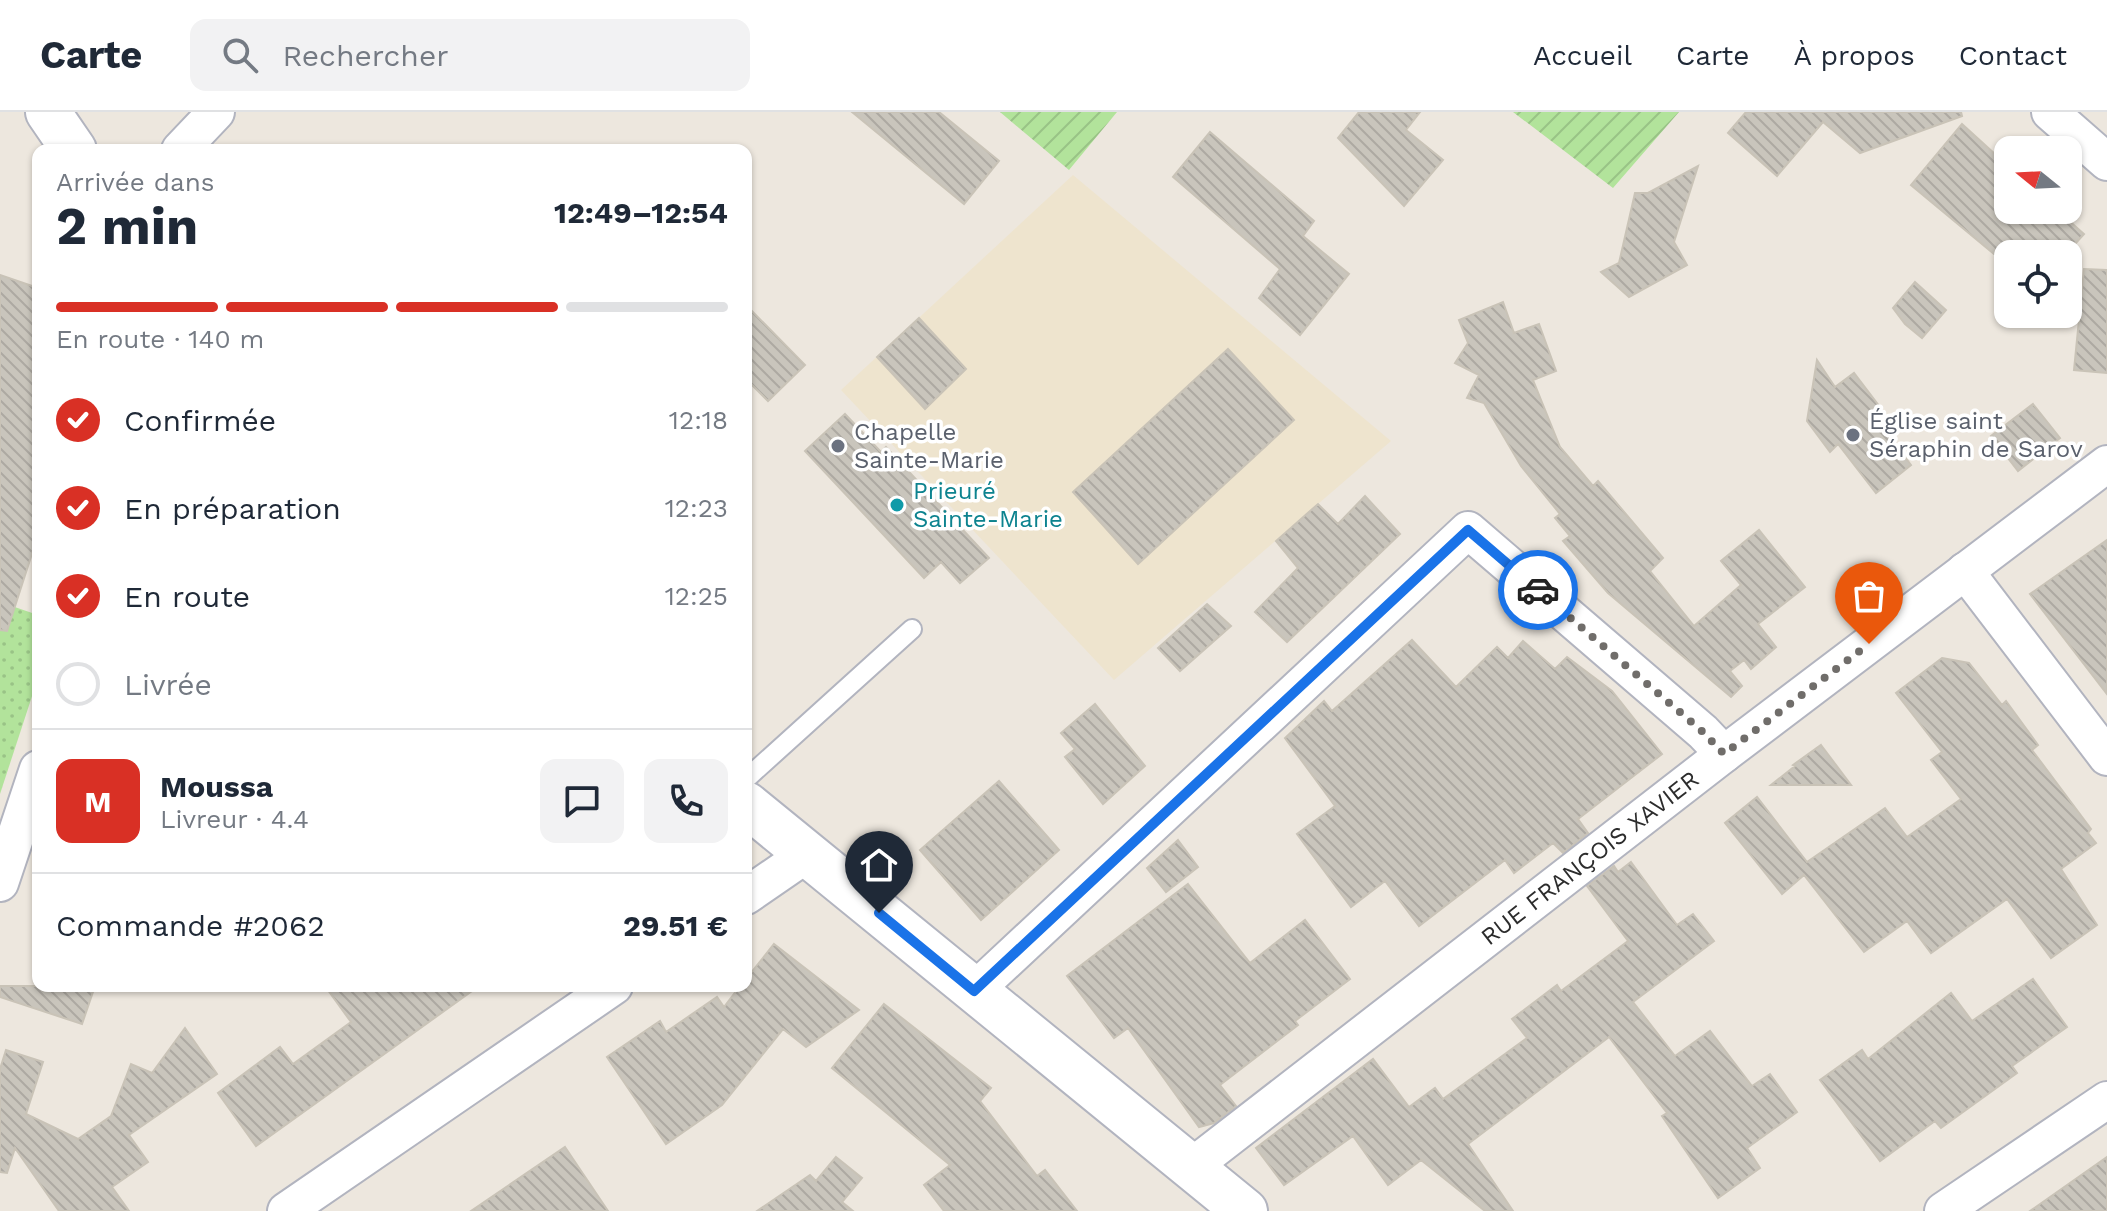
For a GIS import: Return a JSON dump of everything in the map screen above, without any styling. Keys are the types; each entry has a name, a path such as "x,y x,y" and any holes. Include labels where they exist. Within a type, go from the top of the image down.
{"main road":[{"path":"48,112 70,144"},
{"path":"752,809 1245,1211"}],"street":[{"path":"186,144 216,112"},
{"path":"2050,112 2107,162"},
{"name":"RUE FRANÇOIS XAVIER","path":"1190,1168 1724,754 2107,464"},
{"path":"974,991 1468,530 1703,732 1724,754"},
{"path":"1965,571 2107,757"},
{"path":"0,883 32,787"},
{"path":"752,892 807,854"},
{"path":"286,1211 605,992"},
{"path":"1943,1211 2107,1100"}],"lane":[{"path":"752,774 912,629"}],"shaded area":[{"path":"1073,175 1391,441 1114,680 841,390"}],"green space":[{"path":"1000,112 1117,112 1069,170"},
{"path":"1513,112 1679,112 1613,188"},
{"path":"0,602 32,613 32,696 0,794"}],"building":[{"path":"852,112 939,112 999,161 964,204"},
{"path":"1359,112 1420,112 1406,130 1443,160 1404,206 1338,138"},
{"path":"1746,112 1961,112 1962,116 1860,153 1823,122 1777,176 1728,133"},
{"path":"1962,124 1994,153 1994,224 2073,224 2084,234 2079,240 1994,240 1994,254 1911,185"},
{"path":"1210,132 1314,221 1303,236 1349,274 1300,335 1259,298 1280,269 1173,177"},
{"path":"1698,166 1674,242 1687,265 1629,297 1601,272 1619,263 1635,193 1648,193"},
{"path":"2084,269 2107,270 2107,373 2074,370 2078,328 2082,328"},
{"path":"0,275 32,286 32,554 7,631 0,630"},
{"path":"1915,282 1946,310 1922,338 1905,324 1893,308"},
{"path":"1503,302 1514,333 1539,324 1556,371 1533,380 1560,447 1593,486 1598,481 1663,558 1650,571 1694,626 1741,585 1721,561 1759,530 1805,587 1758,624 1776,647 1751,669 1744,660 1730,671 1742,686 1731,697 1608,593 1563,541 1570,536 1555,518 1560,514 1521,466 1484,403 1467,398 1479,375 1455,363 1468,343 1459,320"},
{"path":"752,311 805,365 768,401 752,385"},
{"path":"919,318 966,369 925,409 877,357"},
{"path":"1228,349 1294,420 1138,564 1073,492"},
{"name":"Église saint Séraphin de Sarov","path":"1817,360 1835,387 1854,373 1883,411 1875,417 1911,465 1876,493 1838,444 1830,452 1807,421"},
{"path":"2033,404 2060,438 2018,471 1991,436"},
{"name":"Prieuré Sainte-Marie","path":"845,414 881,452 886,447 989,558 960,583 941,562 924,578 805,451"},
{"path":"1365,496 1400,534 1287,642 1255,612 1298,568 1276,541 1318,504 1338,524"},
{"path":"2107,540 2107,694 2030,594"},
{"path":"1207,604 1231,626 1180,671 1158,648"},
{"path":"1412,640 1456,687 1497,647 1508,658 1523,641 1555,669 1567,657 1612,691 1662,754 1578,819 1588,833 1563,853 1553,843 1514,873 1505,860 1419,926 1385,881 1351,907 1297,834 1335,806 1285,738 1324,701 1332,711"},
{"path":"1942,658 1969,663 2002,705 2006,701 2038,745 2032,750 2091,829 2088,833 2096,843 2061,869 2097,925 2051,958 2007,899 1931,953 1907,921 1864,952 1804,875 1782,894 1725,823 1757,797 1807,862 1885,808 1907,837 1961,799 1931,760 1942,752 1896,693"},
{"path":"1095,704 1145,766 1103,804 1065,757 1075,749 1061,733"},
{"path":"1821,745 1851,785 1771,785 1793,765"},
{"path":"999,781 1059,850 981,920 920,850"},
{"path":"1178,840 1198,867 1166,892 1147,868"},
{"path":"1631,862 1677,925 1693,914 1714,941 1633,1002 1675,1056 1710,1031 1752,1086 1770,1074 1797,1112 1747,1148 1760,1168 1718,1198 1662,1116 1667,1113 1609,1037 1468,1144 1513,1211 1485,1211 1421,1160 1388,1185 1353,1136 1284,1185 1256,1148 1373,1059 1409,1107 1435,1088 1443,1099 1527,1038 1512,1019 1557,985 1561,991 1628,941 1587,886 1614,866 1618,872"},
{"path":"1188,884 1250,963 1305,920 1350,979 1295,1021 1298,1025 1220,1085 1236,1106 1214,1123 1199,1127 1128,1028 1114,1038 1067,976"},
{"path":"774,944 859,1010 806,1047 783,1029 722,1105 666,1144 607,1057 660,1021 666,1032 717,997 724,1007 735,992 752,992 752,972"},
{"path":"2033,979 2067,1027 2012,1066 2017,1073 1941,1128 1935,1121 1880,1161 1820,1080 1862,1050 1868,1059 1951,993 1972,1021"},
{"path":"0,986 32,986 32,992 93,992 82,1024 0,997"},
{"path":"329,992 471,992 256,1146 218,1093 280,1047 293,1064 351,1022"},
{"path":"884,1004 991,1088 980,1101 1037,1176 1045,1170 1077,1211 944,1211 924,1185 950,1165 832,1068"},
{"path":"185,1028 217,1074 129,1135 148,1162 112,1187 129,1211 59,1211 15,1148 7,1173 0,1172 0,1069 6,1050 43,1062 26,1114 78,1139 111,1116 131,1064 152,1073"},
{"path":"565,1147 608,1211 471,1211"},
{"path":"836,1157 862,1178 842,1202 853,1211 757,1211 810,1175 816,1181"},
{"path":"2107,1157 2107,1211 2030,1211"}],"way so far":[{"path":"1538,590 1703,732 1724,754 1869,644"}],"place":[{"name":"Église saint Séraphin de Sarov","path":"1853,435"},
{"name":"Chapelle Sainte-Marie","path":"838,446"},
{"name":"Prieuré Sainte-Marie","path":"897,505"}],"route":[{"path":"879,913 974,991 1468,530 1538,590"}]}
